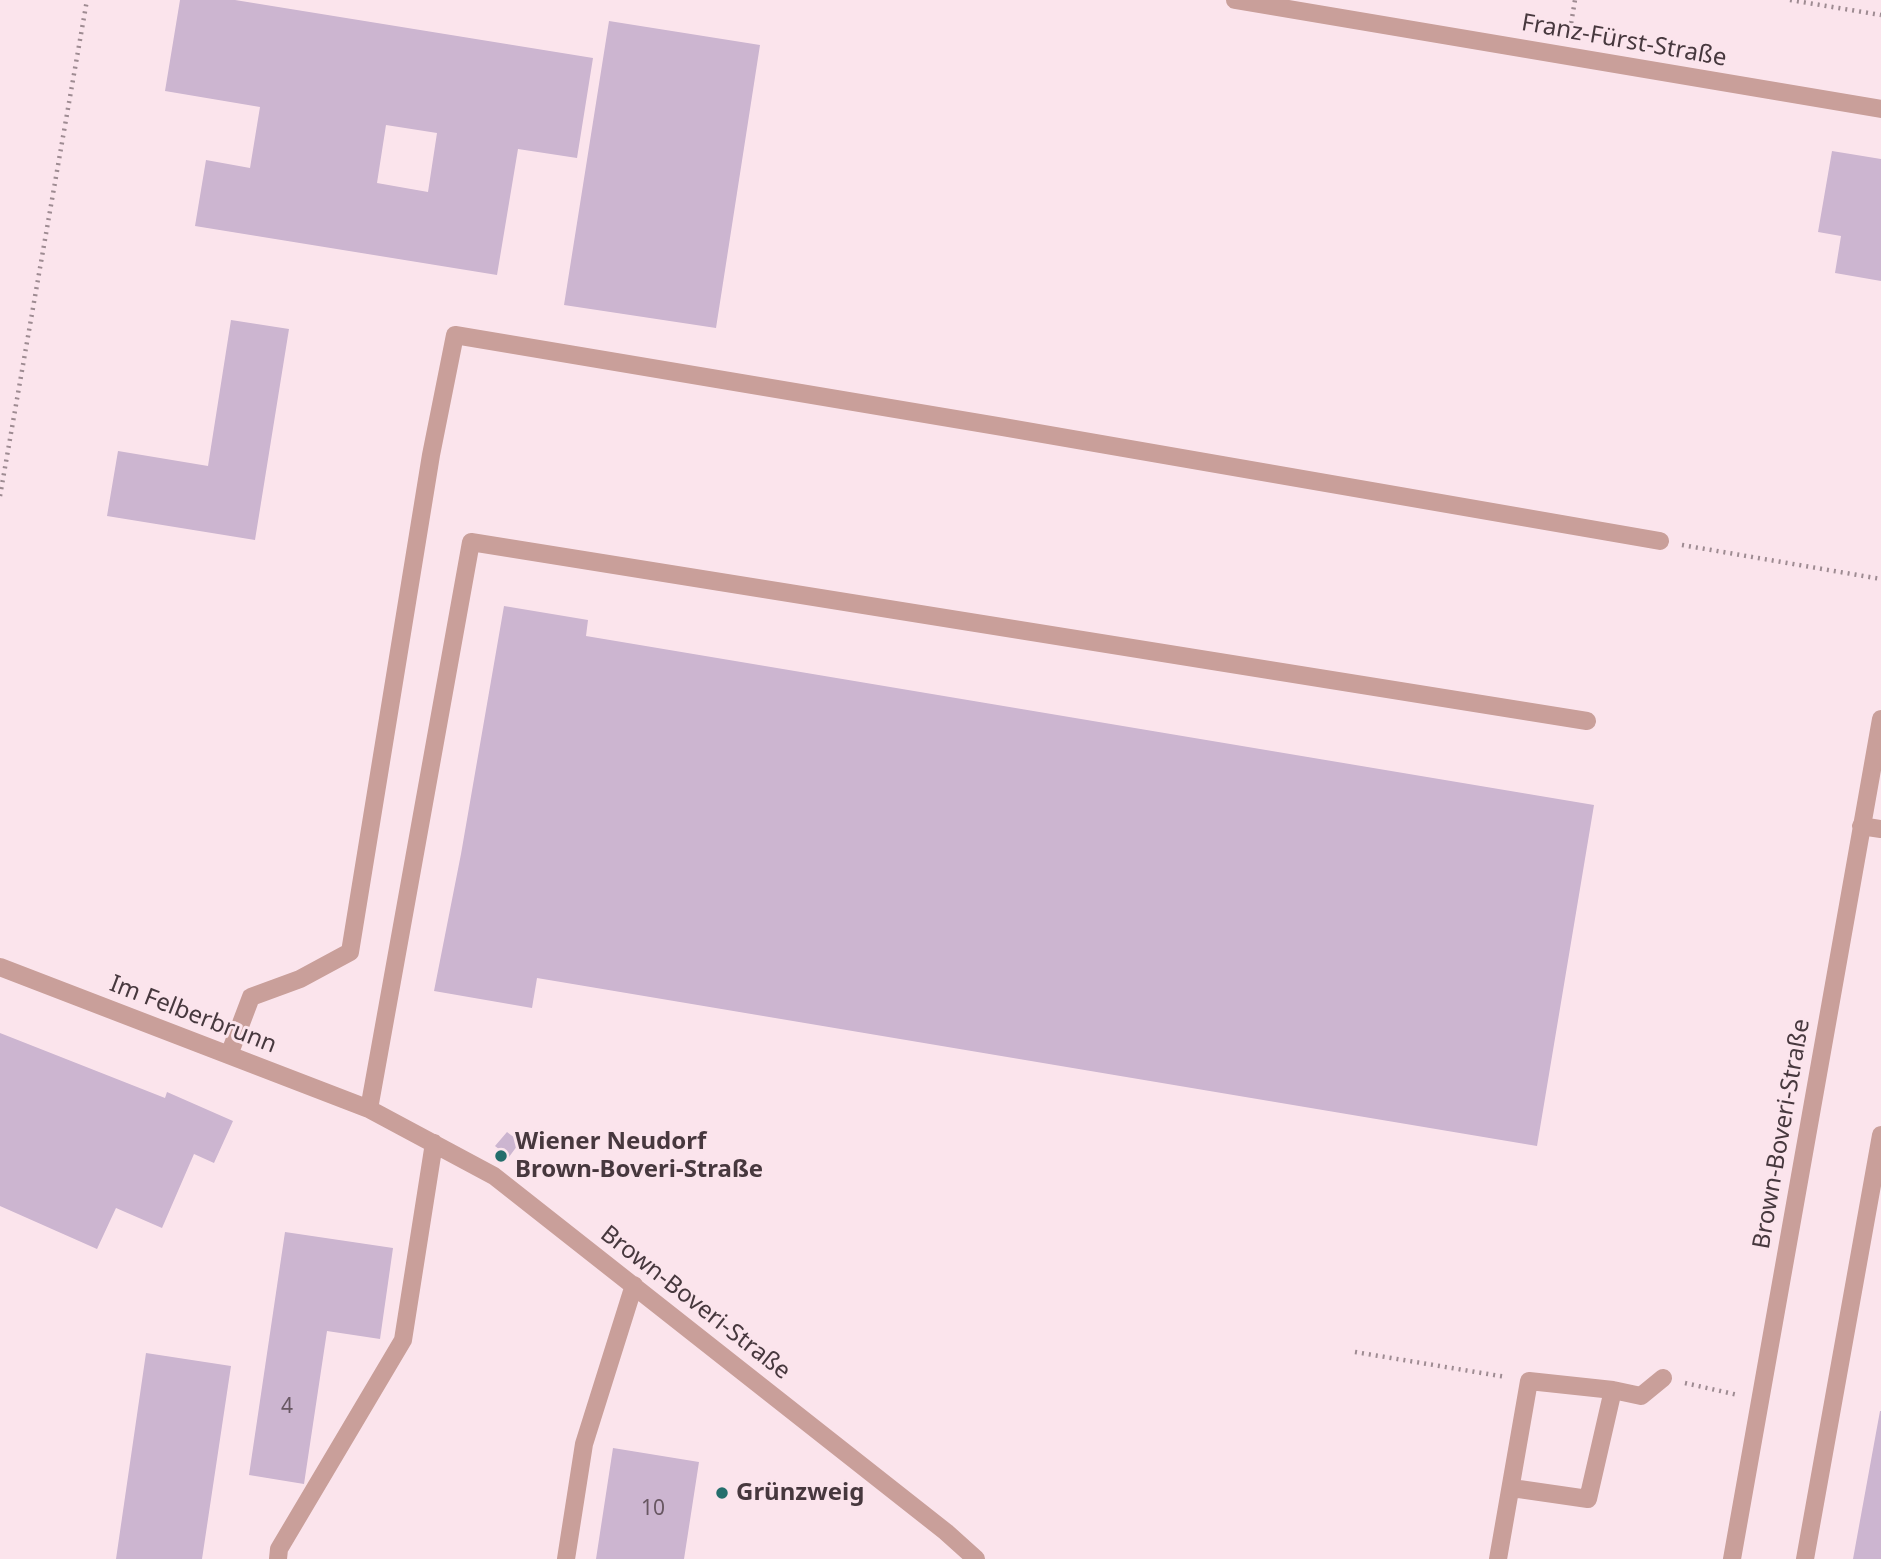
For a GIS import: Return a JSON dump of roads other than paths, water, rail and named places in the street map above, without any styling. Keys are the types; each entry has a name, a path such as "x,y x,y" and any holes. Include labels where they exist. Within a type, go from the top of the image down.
{"street":[{"name":"Franz-Fürst-Straße","path":"1236,0 1881,109"},
{"path":"229,1055 251,997 300,979 350,952 431,455 455,335 1660,541"},
{"path":"369,1109 471,542 1587,721"},
{"name":"Brown-Boveri-Straße","path":"1732,1559 1881,719"},
{"path":"1861,826 1881,829"},
{"name":"Im Felberbrunn","path":"0,967 369,1109"},
{"name":"Brown-Boveri-Straße","path":"369,1109 494,1176 946,1532 976,1559"},
{"path":"1805,1559 1881,1135"},
{"path":"278,1559 279,1549 403,1340 434,1143"},
{"path":"566,1559 584,1444 634,1285"},
{"path":"1498,1559 1529,1381 1613,1390 1641,1396 1662,1378"},
{"path":"1512,1488 1588,1499 1613,1390"}],"place":[{"name":"Wiener Neudorf Brown-Boveri-Straße","path":"501,1156"},
{"name":"Grünzweig","path":"722,1493"}]}
